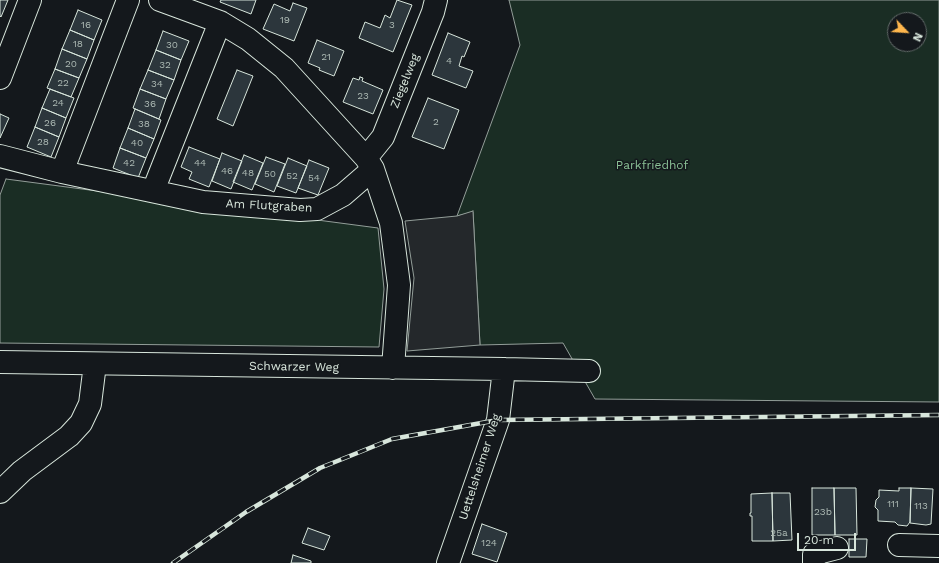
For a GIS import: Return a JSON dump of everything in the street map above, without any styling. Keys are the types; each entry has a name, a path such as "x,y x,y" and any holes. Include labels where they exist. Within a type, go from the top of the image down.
{"street":[{"path":"0,78 30,0"},
{"path":"62,172 128,0"},
{"path":"160,0 220,22 248,39 284,68 369,164 391,223 399,284 393,368"},
{"name":"Ziegelweg","path":"369,164 382,137 434,12 436,0"},
{"path":"153,191 220,22"},
{"name":"Am Flutgraben","path":"0,156 62,172 203,202 300,210 317,209 343,196 369,164"},
{"name":"Schwarzer Weg","path":"0,362 504,369 589,372"},
{"path":"0,492 22,471 69,436 81,423 90,404 95,364"},
{"name":"Uettelsheimer Weg","path":"448,563 498,420 504,369"},
{"path":"899,544 937,552"},
{"path":"814,563 814,554 837,548"}],"green space":[{"name":"Parkfriedhof","path":"509,0 939,0 939,402 595,399 563,343 480,345 473,212 457,216 520,45"},
{"path":"6,179 378,228 384,289 379,347 0,343 0,195"}],"shaded area":[{"path":"473,211 480,345 407,351 414,278 405,221 457,216"}],"building":[{"path":"0,0 8,0 1,17 0,16"},
{"path":"221,0 256,0 251,14 220,2"},
{"path":"397,0 412,5 393,52 359,38 365,22 380,28 385,15 390,18"},
{"path":"293,3 307,8 294,41 263,29 274,4 290,11"},
{"path":"78,10 102,20 94,40 70,30"},
{"path":"70,30 94,40 87,59 62,49"},
{"path":"163,31 189,41 181,60 156,50"},
{"path":"448,33 470,42 464,57 462,56 459,66 473,71 466,88 432,75"},
{"path":"317,40 344,51 334,76 319,70 320,68 308,63"},
{"path":"62,49 87,59 79,78 55,69"},
{"path":"156,50 181,60 174,80 148,70"},
{"path":"55,69 79,78 71,97 47,88"},
{"path":"148,70 174,80 166,99 140,89"},
{"path":"237,70 253,76 233,126 217,119"},
{"path":"360,77 363,78 362,81 383,90 373,114 343,102 353,78 359,80"},
{"path":"50,89 74,98 66,118 42,108"},
{"path":"140,89 166,99 159,119 133,108"},
{"path":"428,98 459,110 444,149 412,137"},
{"path":"42,108 66,118 59,137 35,127"},
{"path":"135,109 161,120 154,139 128,128"},
{"path":"0,114 9,118 0,138"},
{"path":"35,127 59,137 51,157 27,147"},
{"path":"128,128 154,139 146,158 120,148"},
{"path":"189,147 220,159 209,187 189,179 192,172 181,167"},
{"path":"120,148 146,158 138,178 113,168"},
{"path":"222,153 242,161 231,189 212,181"},
{"path":"244,155 263,163 252,190 233,182"},
{"path":"266,157 285,164 274,192 255,184"},
{"path":"288,158 307,166 296,193 277,186"},
{"path":"309,160 329,168 318,195 298,188"},
{"path":"812,488 834,488 835,535 812,535"},
{"path":"834,488 856,488 857,535 835,535"},
{"path":"899,488 911,488 910,522 907,526 898,525 895,522 878,521 878,510 875,507 876,500 879,497 879,490 899,491"},
{"path":"911,488 933,489 931,524 926,525 910,523"},
{"path":"772,493 790,493 792,540 773,541"},
{"path":"772,493 773,541 752,541 752,516 750,516 751,494"},
{"path":"482,524 507,533 497,562 472,554"},
{"path":"308,528 330,536 324,550 302,543"},
{"path":"849,539 867,539 866,557 849,557"},
{"path":"293,555 311,561 311,563 291,563"}],"railway":[{"path":"173,563 246,512 320,468 392,439 498,420 939,415"}]}
